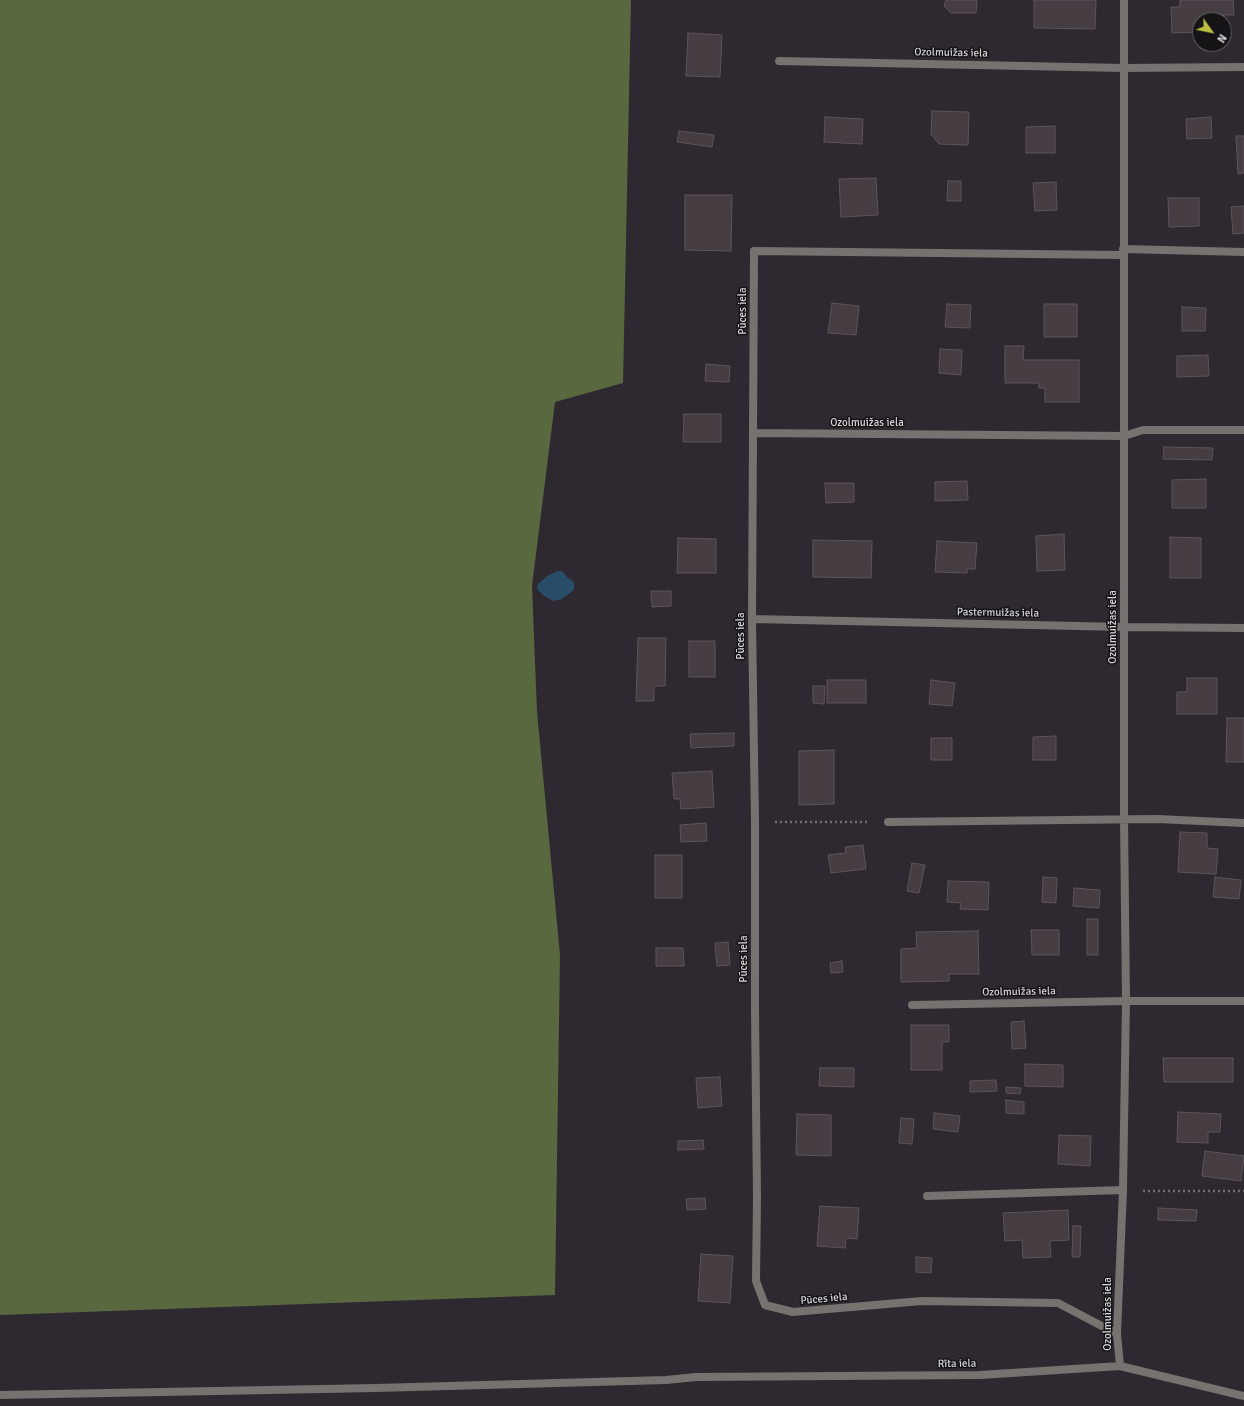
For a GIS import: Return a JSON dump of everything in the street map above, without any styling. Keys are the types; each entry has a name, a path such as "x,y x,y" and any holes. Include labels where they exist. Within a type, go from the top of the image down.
{"street":[{"name":"Ozolmuižas iela","path":"1120,1366 1117,1334 1126,1001 1124,819 1124,0"},
{"name":"Ozolmuižas iela","path":"779,61 1123,68 1244,68"},
{"name":"Pūces iela","path":"1117,1334 1058,1303 922,1301 793,1312 765,1305 756,1282 757,1197 754,1010 755,822 752,619 754,251 1123,252"},
{"path":"1123,252 1244,252"},
{"name":"Ozolmuižas iela","path":"754,433 1124,436 1143,430 1244,430"},
{"name":"Pastermuižas iela","path":"752,619 1244,628"},
{"path":"888,822 1157,819 1244,823"},
{"name":"Ozolmuižas iela","path":"912,1005 1126,1001 1244,1001"},
{"path":"927,1196 1122,1190"},
{"name":"Rīta iela","path":"0,1395 368,1388 666,1380 696,1377 980,1375 1120,1366 1244,1396"}],"path":[{"path":"755,822 888,822"},
{"path":"1122,1190 1244,1191"}],"green space":[{"path":"0,0 631,0 623,383 555,402 532,586 537,712 560,955 555,1295 0,1315"}],"water":[{"path":"557,571 562,571 574,582 574,590 562,599 553,601 537,589 538,584 547,576"}],"building":[{"path":"946,0 977,0 976,13 951,13 944,6"},
{"path":"1034,0 1096,0 1095,29 1034,28"},
{"path":"1180,0 1233,0 1234,15 1232,15 1232,12 1192,12 1192,32 1172,33 1171,7 1180,7"},
{"path":"688,33 722,35 720,77 686,76"},
{"path":"932,111 969,112 968,145 939,144 931,134"},
{"path":"825,117 863,119 862,144 824,142"},
{"path":"1211,117 1212,138 1187,139 1186,119"},
{"path":"1055,126 1055,153 1026,153 1026,127"},
{"path":"679,131 714,135 712,147 677,142"},
{"path":"1236,136 1244,136 1244,173 1238,174"},
{"path":"876,178 878,215 841,217 839,179"},
{"path":"948,181 961,181 961,201 947,201"},
{"path":"1056,182 1057,210 1035,211 1033,183"},
{"path":"685,195 732,195 731,251 685,250"},
{"path":"1168,198 1199,198 1199,226 1169,227"},
{"path":"1244,206 1244,233 1233,234 1231,207"},
{"path":"832,303 859,306 856,335 828,333"},
{"path":"947,304 971,305 970,328 945,327"},
{"path":"1044,304 1077,304 1077,337 1044,337"},
{"path":"1182,307 1206,308 1205,331 1182,331"},
{"path":"1005,346 1024,346 1023,360 1079,360 1079,402 1045,402 1045,388 1039,388 1039,383 1005,383"},
{"path":"940,349 962,350 961,375 939,373"},
{"path":"1208,355 1209,376 1177,377 1177,356"},
{"path":"706,364 730,366 729,382 705,381"},
{"path":"684,414 721,414 721,442 683,442"},
{"path":"1164,447 1213,448 1212,460 1163,459"},
{"path":"1206,479 1206,508 1172,508 1172,480"},
{"path":"967,481 968,500 935,501 935,482"},
{"path":"825,483 854,483 854,502 826,503"},
{"path":"1064,534 1065,570 1037,571 1036,536"},
{"path":"1170,537 1201,538 1201,578 1170,578"},
{"path":"678,538 716,539 716,573 677,573"},
{"path":"813,540 872,541 871,578 813,577"},
{"path":"937,541 977,543 975,569 967,569 967,573 935,572"},
{"path":"651,591 671,591 671,606 652,607"},
{"path":"638,638 666,638 665,686 654,686 654,701 636,701"},
{"path":"689,641 715,641 715,677 689,677"},
{"path":"1187,678 1217,678 1217,714 1177,714 1177,692 1187,692"},
{"path":"827,680 866,680 866,703 827,703"},
{"path":"931,680 955,683 952,706 929,704"},
{"path":"813,686 825,686 824,704 813,703"},
{"path":"1227,718 1244,718 1244,762 1226,762"},
{"path":"734,733 734,746 691,748 690,734"},
{"path":"1056,736 1056,760 1033,760 1033,737"},
{"path":"931,738 952,738 952,760 931,760"},
{"path":"834,750 834,804 799,805 799,751"},
{"path":"712,771 714,807 681,809 680,799 674,799 672,773"},
{"path":"706,823 707,841 681,842 680,825"},
{"path":"1180,832 1207,833 1207,848 1218,849 1216,874 1178,872"},
{"path":"863,845 866,869 831,873 828,855 846,853 845,847"},
{"path":"655,855 682,855 682,898 655,898"},
{"path":"912,863 925,865 919,893 907,891"},
{"path":"1043,877 1057,878 1056,903 1042,902"},
{"path":"1215,877 1241,880 1239,899 1213,897"},
{"path":"948,881 989,882 988,910 960,909 961,903 947,902"},
{"path":"1074,888 1100,890 1099,908 1073,906"},
{"path":"1087,919 1098,919 1098,955 1087,955"},
{"path":"1031,930 1059,930 1059,955 1032,955"},
{"path":"978,931 979,974 949,974 949,981 901,982 901,949 917,948 916,932"},
{"path":"728,942 730,965 717,966 715,943"},
{"path":"656,948 683,948 684,966 656,966"},
{"path":"842,961 843,972 831,973 830,963"},
{"path":"1024,1021 1026,1048 1012,1049 1011,1022"},
{"path":"911,1025 949,1025 949,1042 942,1042 942,1070 911,1070"},
{"path":"1163,1058 1233,1058 1233,1082 1164,1082"},
{"path":"1025,1064 1063,1065 1063,1087 1025,1086"},
{"path":"820,1068 854,1068 854,1087 819,1086"},
{"path":"720,1077 722,1106 698,1108 696,1078"},
{"path":"996,1080 997,1091 970,1092 970,1081"},
{"path":"1006,1087 1021,1088 1020,1094 1006,1093"},
{"path":"1006,1100 1024,1102 1024,1114 1006,1113"},
{"path":"1178,1112 1221,1114 1220,1132 1208,1132 1208,1143 1177,1142"},
{"path":"934,1113 960,1116 958,1132 933,1129"},
{"path":"797,1114 831,1115 831,1156 796,1155"},
{"path":"901,1118 914,1119 912,1144 899,1143"},
{"path":"1059,1135 1091,1136 1090,1166 1058,1164"},
{"path":"703,1140 704,1149 678,1150 678,1141"},
{"path":"1205,1151 1244,1156 1241,1181 1202,1176"},
{"path":"705,1198 706,1209 687,1210 686,1199"},
{"path":"820,1206 859,1208 857,1239 846,1238 845,1248 817,1246"},
{"path":"1158,1208 1197,1210 1196,1221 1158,1220"},
{"path":"1068,1210 1069,1240 1050,1241 1051,1257 1023,1258 1022,1240 1005,1241 1003,1213"},
{"path":"1073,1226 1081,1226 1080,1257 1072,1257"},
{"path":"701,1254 733,1256 730,1303 698,1301"},
{"path":"916,1257 932,1258 931,1273 916,1272"}]}
